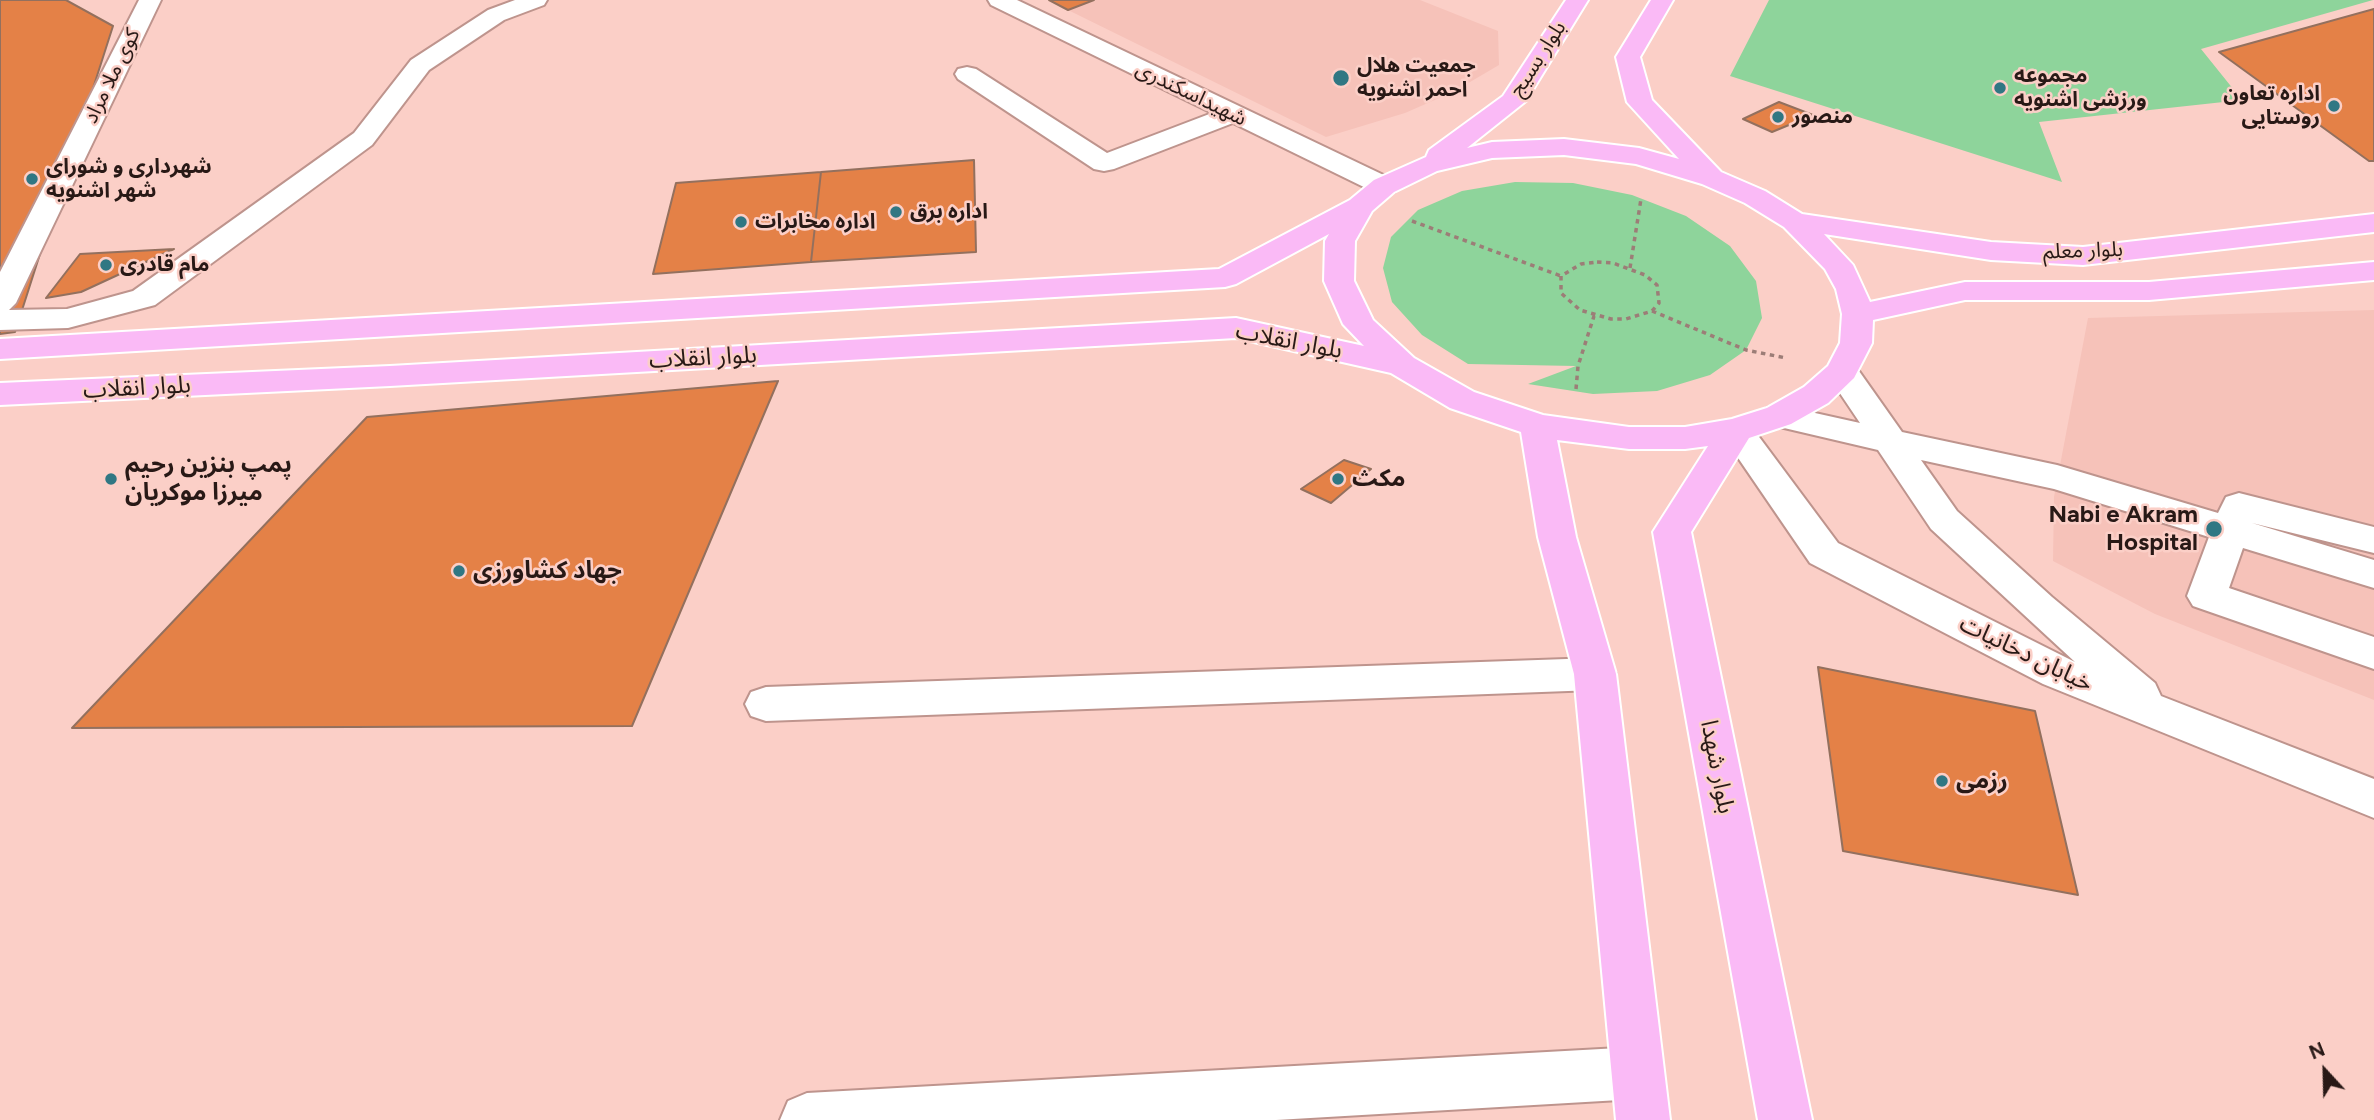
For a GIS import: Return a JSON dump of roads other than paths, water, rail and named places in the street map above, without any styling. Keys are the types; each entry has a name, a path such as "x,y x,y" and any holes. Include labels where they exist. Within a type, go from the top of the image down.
{"main road":[{"name":"بلوار بسیج","path":"1428,165 1513,101 1577,0"},
{"path":"1662,0 1628,57 1640,102 1712,178"},
{"path":"1564,147 1639,156 1712,178 1755,197 1794,221 1838,265 1851,289 1858,314 1856,343 1842,370 1816,395 1779,416 1736,429 1685,438 1629,438 1555,428 1462,400 1402,365 1359,324 1339,281 1340,241 1360,206 1384,186 1428,165 1492,150 1564,147"},
{"name":"بلوار انقلاب","path":"0,349 1225,278 1360,206"},
{"name":"بلوار معلم","path":"1794,221 1992,251 2083,256 2374,223"},
{"name":"بلوار معلم","path":"1858,314 1965,291 2149,291 2374,271"},
{"name":"بلوار انقلاب","path":"0,394 390,376 1236,328 1402,365"},
{"path":"1555,428 1557,537 1595,674 1640,1097"},
{"name":"بلوار شهدا","path":"1736,429 1672,531 1785,1120"}],"street":[{"name":"کوی ملا مراد","path":"0,303 150,0"},
{"path":"0,320 68,318 144,298 363,139 420,65 496,15 536,0"},
{"name":"شهیداسکندری","path":"999,0 1384,186"},
{"path":"967,74 1104,163 1233,114"},
{"path":"1842,370 1944,520 2038,607 2162,715"},
{"path":"1779,416 2057,477 2374,574"},
{"name":"خیابان دخانیات","path":"1736,429 1824,553 2058,673 2374,799"},
{"path":"2374,540 2239,506 2207,596 2374,653"},
{"path":"766,704 1595,674"},
{"path":"807,1120 1640,1097"}],"place":[{"name":"جمعیت هلال احمر اشنویه","path":"1341,78"},
{"name":"مجموعه ورزشی اشنویه","path":"2000,88"},
{"name":"اداره تعاون روستایی","path":"2334,106"},
{"name":"منصور","path":"1778,117"},
{"name":"شهرداری و شورای شهر اشنویه","path":"32,179"},
{"name":"اداره برق","path":"896,212"},
{"name":"اداره مخابرات","path":"741,222"},
{"name":"مام قادری","path":"106,265"},
{"name":"پمپ بنزین رحیم میرزا موکریان","path":"111,479"},
{"name":"مکث","path":"1338,479"},
{"name":"Nabi e Akram Hospital","path":"2214,529"},
{"name":"جهاد کشاورزی","path":"459,571"},
{"name":"رزمی","path":"1942,781"}]}
